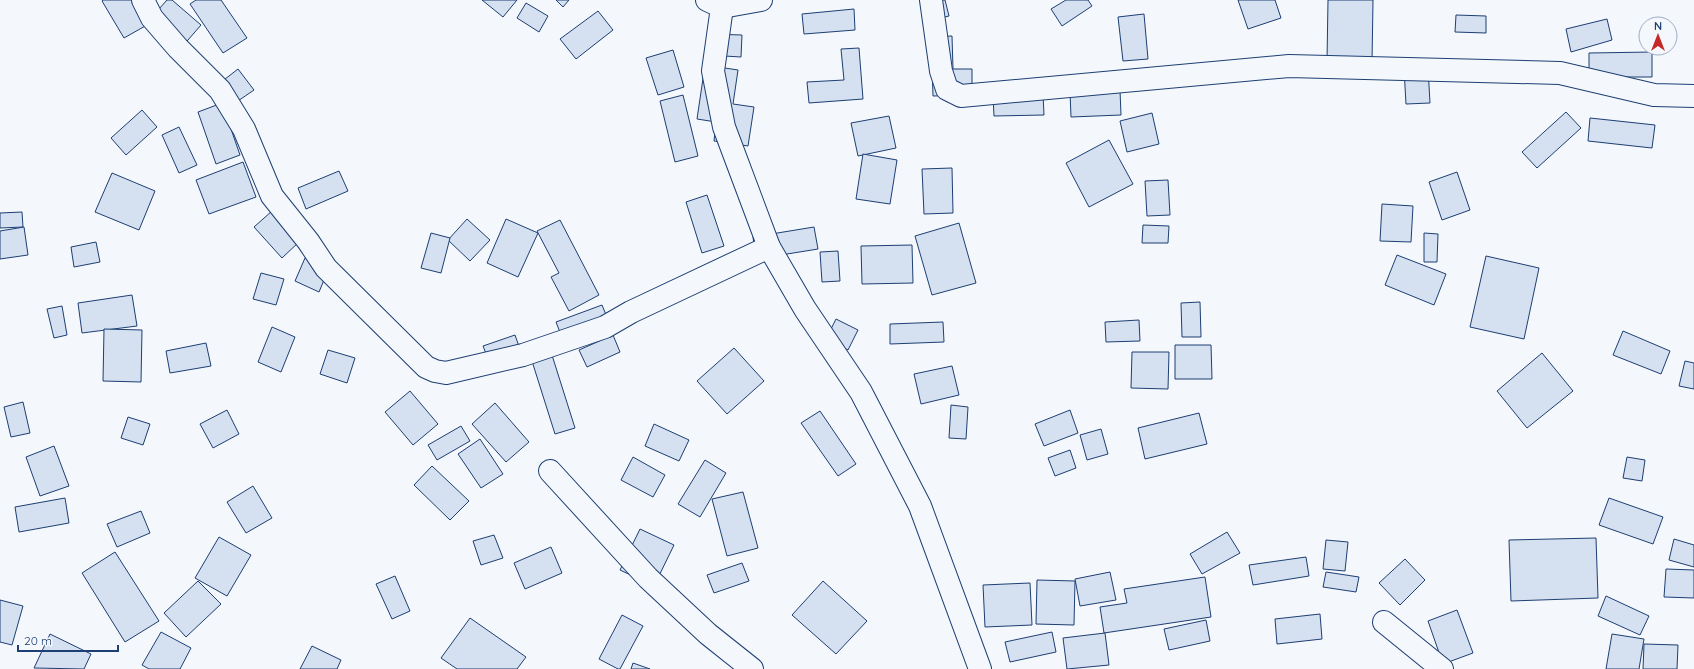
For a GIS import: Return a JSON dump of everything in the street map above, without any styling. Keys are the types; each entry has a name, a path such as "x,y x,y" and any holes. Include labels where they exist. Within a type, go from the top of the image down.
{"street":[{"path":"143,0 152,18 178,48 220,90 244,130 272,196 308,241 326,268 421,362 435,371 446,373 523,355 605,328 631,312 768,247"},
{"path":"761,0 717,2 713,71 724,127 768,247 805,309 861,392 920,506 980,669"},
{"path":"931,0 941,71 947,89 961,96 1289,66 1560,73 1654,95 1694,96"},
{"path":"550,471 648,578 708,634 752,669"},
{"path":"1384,622 1442,669"}],"building":[{"path":"132,0 147,25 124,38 102,1"},
{"path":"167,0 172,0 201,25 181,48 149,20"},
{"path":"196,0 221,0 247,38 223,53 190,4"},
{"path":"482,0 517,0 503,17"},
{"path":"556,0 569,0 563,7"},
{"path":"924,0 945,0 949,16 928,21"},
{"path":"1066,0 1088,0 1092,6 1062,26 1051,9"},
{"path":"1238,0 1275,0 1281,18 1248,29"},
{"path":"1328,0 1373,0 1372,62 1327,61"},
{"path":"526,3 548,16 539,32 517,18"},
{"path":"854,9 855,30 804,34 802,14"},
{"path":"598,11 613,30 576,59 560,39"},
{"path":"1144,14 1148,59 1123,61 1118,17"},
{"path":"1456,15 1486,16 1486,33 1455,32"},
{"path":"1607,19 1612,40 1571,52 1566,29"},
{"path":"709,34 742,35 741,57 708,55"},
{"path":"952,36 953,69 972,69 972,95 933,96 931,37"},
{"path":"859,48 863,99 809,103 807,82 844,80 841,49"},
{"path":"673,50 684,87 658,95 646,58"},
{"path":"1638,52 1638,56 1652,56 1652,77 1589,77 1589,53"},
{"path":"705,65 738,70 733,104 754,107 748,146 714,141 716,122 697,119"},
{"path":"1428,68 1430,103 1406,104 1404,69"},
{"path":"238,69 254,90 235,103 220,83"},
{"path":"1120,90 1121,115 1071,117 1070,92"},
{"path":"1043,94 1044,115 994,116 993,96"},
{"path":"683,95 698,156 675,162 660,101"},
{"path":"222,103 240,155 216,164 198,112"},
{"path":"142,110 157,127 126,155 111,138"},
{"path":"1566,112 1581,128 1537,168 1522,152"},
{"path":"1152,113 1159,144 1127,152 1120,121"},
{"path":"889,116 896,148 858,156 851,123"},
{"path":"1590,118 1655,125 1652,148 1588,141"},
{"path":"179,127 197,165 179,173 162,135"},
{"path":"1109,140 1133,184 1089,207 1066,163"},
{"path":"863,154 897,160 890,204 856,199"},
{"path":"243,162 256,197 209,214 196,180"},
{"path":"952,168 953,213 924,214 922,169"},
{"path":"339,171 348,191 306,209 298,188"},
{"path":"1457,172 1470,210 1442,220 1429,182"},
{"path":"112,173 155,191 139,230 95,212"},
{"path":"1168,180 1170,215 1147,216 1145,181"},
{"path":"707,195 724,246 702,253 686,202"},
{"path":"1382,204 1413,206 1411,242 1380,241"},
{"path":"272,211 300,241 282,258 254,227"},
{"path":"22,212 23,227 0,228 0,213"},
{"path":"467,219 490,240 470,261 448,240"},
{"path":"506,219 538,233 518,277 487,263"},
{"path":"560,220 599,295 569,311 551,277 559,273 537,231"},
{"path":"959,223 976,283 932,295 915,236"},
{"path":"1143,225 1169,226 1168,243 1142,243"},
{"path":"24,227 28,255 0,259 0,231"},
{"path":"814,227 818,249 756,259 753,237"},
{"path":"431,233 450,238 441,273 421,268"},
{"path":"1424,233 1438,234 1437,262 1424,262"},
{"path":"96,242 100,262 74,267 71,247"},
{"path":"912,245 913,283 862,284 861,246"},
{"path":"838,251 840,281 822,282 820,252"},
{"path":"1397,255 1446,274 1434,305 1385,285"},
{"path":"1486,256 1539,268 1524,339 1470,327"},
{"path":"305,258 329,268 319,292 295,281"},
{"path":"261,273 284,279 276,305 253,299"},
{"path":"132,295 137,326 82,333 78,303"},
{"path":"1200,302 1201,337 1182,337 1181,303"},
{"path":"602,305 611,327 565,345 556,322"},
{"path":"62,306 67,335 54,338 47,309"},
{"path":"836,319 858,330 848,350 826,339"},
{"path":"1139,320 1140,341 1106,342 1105,322"},
{"path":"943,322 944,342 890,344 890,324"},
{"path":"272,327 295,337 281,372 258,362"},
{"path":"104,329 142,330 141,382 103,381"},
{"path":"1623,331 1670,351 1661,374 1613,355"},
{"path":"515,335 522,355 491,366 483,346"},
{"path":"613,335 620,352 587,367 579,350"},
{"path":"206,343 211,366 170,373 166,351"},
{"path":"1175,345 1211,345 1212,379 1175,379"},
{"path":"734,348 764,381 727,414 697,381"},
{"path":"328,350 355,358 347,383 320,374"},
{"path":"551,352 575,428 555,434 531,358"},
{"path":"1132,352 1169,352 1168,389 1131,388"},
{"path":"1542,353 1573,391 1527,428 1497,391"},
{"path":"1685,361 1694,363 1694,389 1679,386"},
{"path":"952,366 959,395 921,404 914,374"},
{"path":"410,391 438,424 413,445 385,412"},
{"path":"23,402 30,433 11,437 4,407"},
{"path":"495,403 529,442 506,462 472,424"},
{"path":"951,405 968,407 966,439 949,438"},
{"path":"227,410 239,434 213,448 200,424"},
{"path":"1070,410 1078,433 1044,446 1035,424"},
{"path":"820,411 856,464 838,476 801,423"},
{"path":"1199,413 1207,444 1145,459 1138,428"},
{"path":"128,417 150,424 143,445 121,438"},
{"path":"654,424 689,440 679,461 645,446"},
{"path":"461,426 470,441 437,460 428,445"},
{"path":"1101,429 1108,454 1087,460 1080,435"},
{"path":"480,439 503,474 481,488 458,454"},
{"path":"54,446 69,486 40,496 26,457"},
{"path":"1070,450 1076,468 1055,476 1048,458"},
{"path":"633,457 665,475 653,497 621,480"},
{"path":"1627,457 1645,460 1642,481 1623,478"},
{"path":"705,460 726,473 700,517 678,504"},
{"path":"432,466 469,501 450,520 414,485"},
{"path":"253,486 272,518 246,533 227,502"},
{"path":"743,492 758,548 727,556 712,499"},
{"path":"65,498 69,523 19,532 15,507"},
{"path":"1609,498 1663,517 1653,544 1599,525"},
{"path":"141,511 150,533 117,547 107,524"},
{"path":"640,529 674,545 654,586 620,570"},
{"path":"1227,532 1240,553 1202,574 1190,554"},
{"path":"494,535 503,558 481,565 473,541"},
{"path":"219,537 251,555 227,596 195,578"},
{"path":"1596,538 1598,598 1511,601 1509,540"},
{"path":"1674,539 1694,545 1694,567 1669,560"},
{"path":"1326,540 1348,542 1345,571 1323,569"},
{"path":"551,547 562,573 525,589 514,563"},
{"path":"115,552 159,621 125,642 82,573"},
{"path":"1306,557 1309,576 1253,585 1249,565"},
{"path":"1405,559 1425,580 1400,605 1379,583"},
{"path":"742,563 749,581 714,593 707,575"},
{"path":"1666,569 1694,570 1694,598 1664,597"},
{"path":"1110,572 1116,600 1080,606 1075,579"},
{"path":"1326,572 1359,577 1356,592 1323,587"},
{"path":"395,576 410,611 392,619 376,584"},
{"path":"1205,577 1211,617 1104,633 1100,607 1127,603 1124,589"},
{"path":"1037,580 1075,581 1074,625 1036,624"},
{"path":"198,581 221,604 186,637 164,613"},
{"path":"823,581 867,621 836,654 792,615"},
{"path":"1030,583 1032,625 985,627 983,585"},
{"path":"1606,596 1649,616 1640,635 1598,616"},
{"path":"0,600 23,606 12,645 0,642"},
{"path":"1457,610 1473,653 1443,664 1428,621"},
{"path":"1320,614 1322,639 1277,644 1275,619"},
{"path":"622,615 643,626 620,669 618,669 599,659"},
{"path":"470,618 526,657 517,669 457,669 441,658"},
{"path":"1206,620 1210,641 1169,650 1164,629"},
{"path":"161,632 191,648 180,669 149,669 142,665"},
{"path":"1052,632 1056,652 1010,662 1005,642"},
{"path":"1105,633 1109,665 1067,669 1063,638"},
{"path":"50,634 91,654 84,669 34,668"},
{"path":"1612,634 1644,639 1639,669 1606,669"},
{"path":"1644,644 1678,645 1677,669 1643,669"},
{"path":"312,646 341,660 337,669 300,669"},
{"path":"633,663 650,669 631,669"}]}
